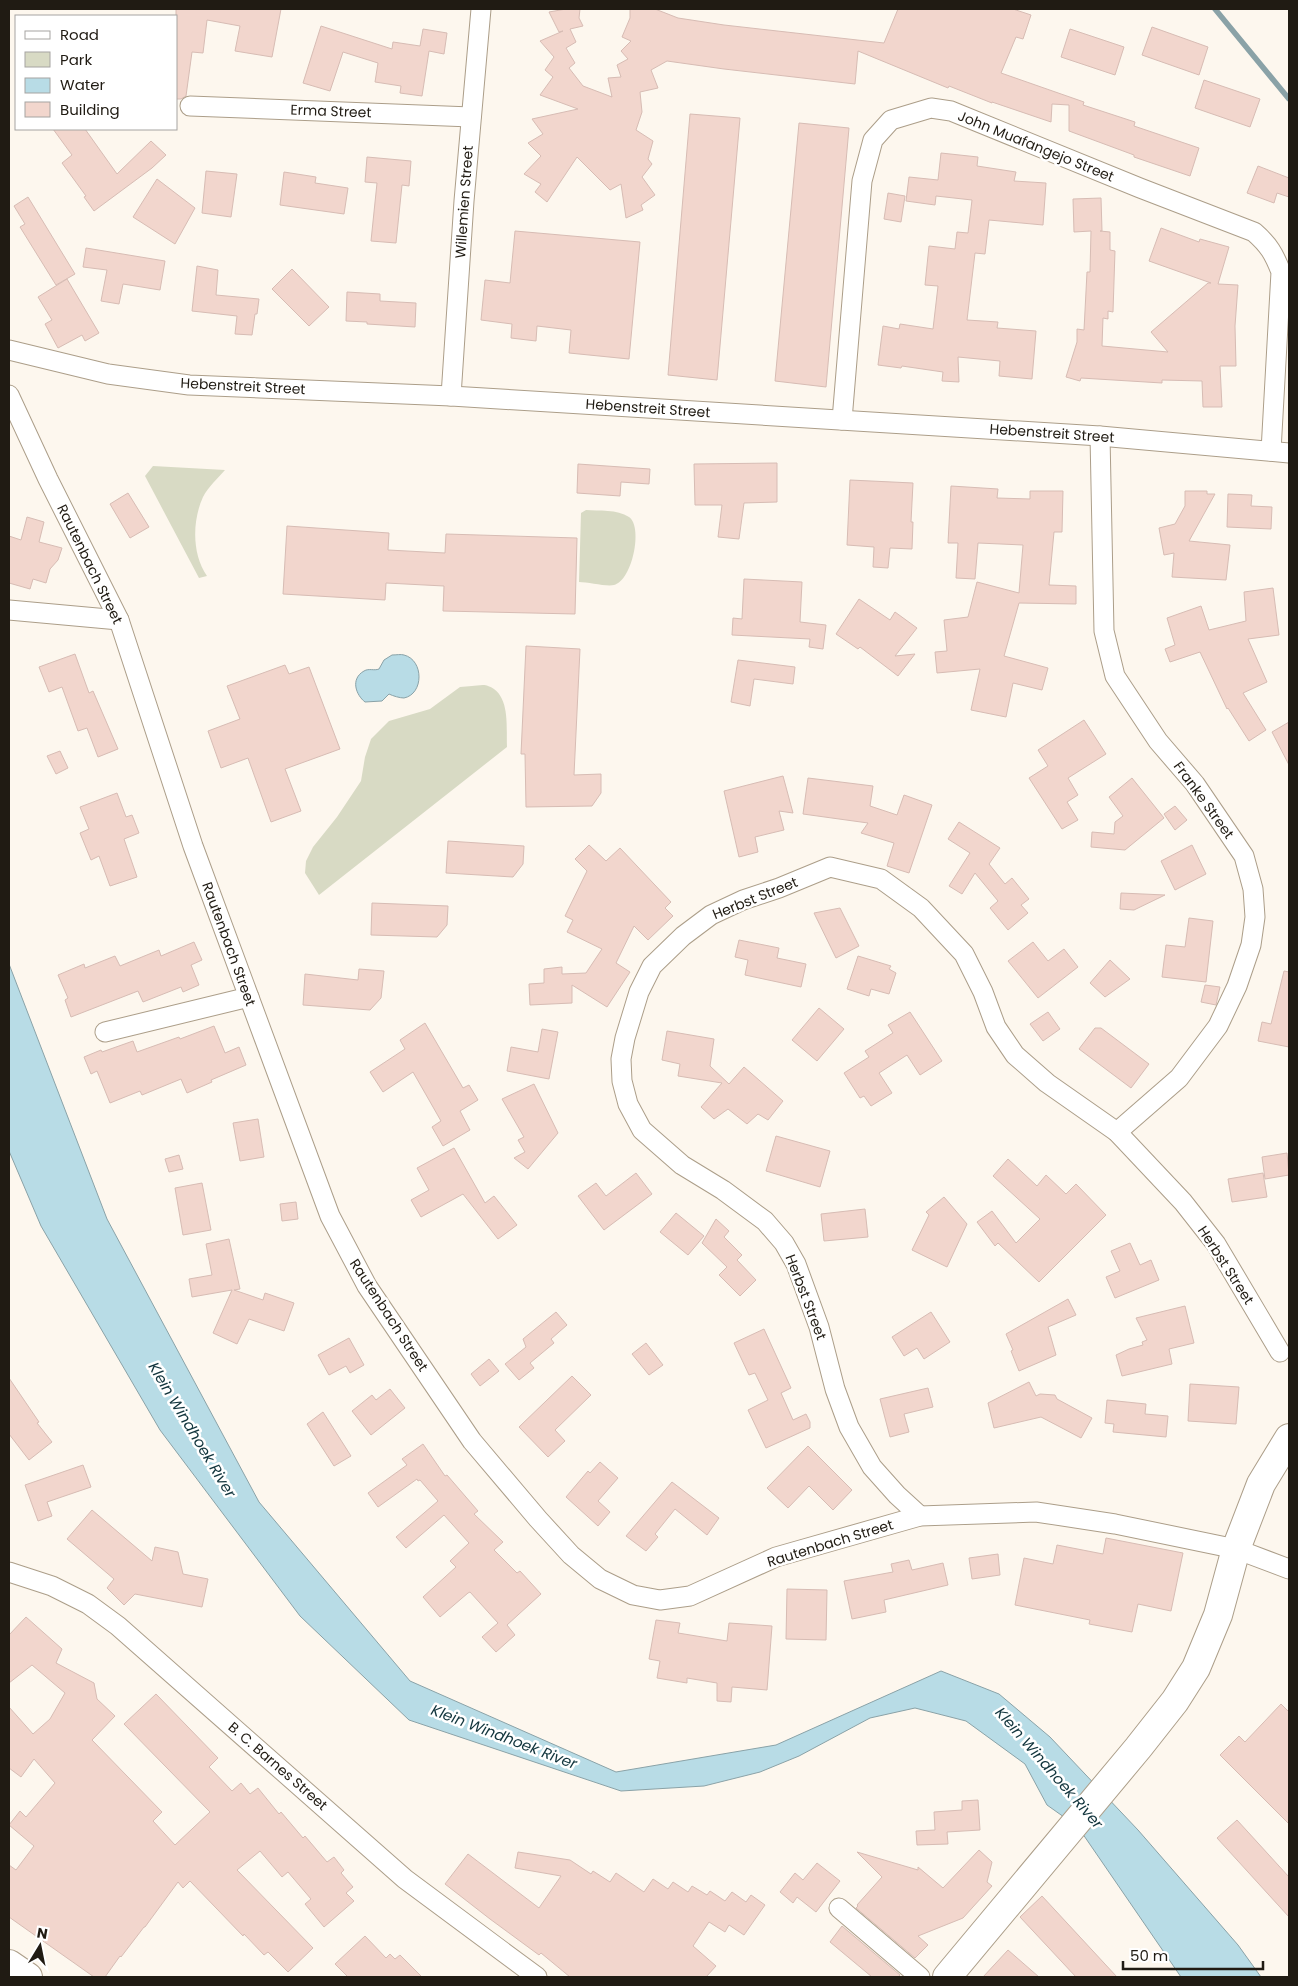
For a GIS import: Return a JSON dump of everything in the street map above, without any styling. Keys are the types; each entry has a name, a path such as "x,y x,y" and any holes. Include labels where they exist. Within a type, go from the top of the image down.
{"main road":[{"path":"947,1977 1138,1748 1175,1701 1196,1668 1218,1615 1236,1548 1261,1484 1289,1438"},
{"path":"9,1964 28,1977"}],"street":[{"name":"Willemien Street","path":"451,396 471,117 481,9"},
{"name":"Erma Street","path":"190,106 471,117"},
{"name":"John Muafangejo Street","path":"842,420 862,181 873,140 891,120 930,108 951,111 1254,232 1264,241 1274,254 1281,272 1280,452"},
{"name":"Hebenstreit Street","path":"9,350 108,374 189,385 451,396 842,420 1100,436 1280,452"},
{"name":"Rautenbach Street","path":"9,395 48,479 119,620 193,846 330,1216 366,1286 472,1441 565,1548 600,1579 633,1595 660,1600 690,1596 776,1557 920,1516 1036,1512 1115,1524 1236,1548 1289,1569"},
{"name":"Franke Street","path":"1100,436 1104,631 1115,676 1158,741 1195,784 1244,856 1253,889 1255,917 1251,945 1237,986 1218,1026 1179,1078 1117,1132"},
{"path":"9,610 119,620"},
{"name":"Herbst Street","path":"920,1516 897,1495 872,1467 850,1427 835,1389 819,1327 796,1264 784,1243 764,1221 723,1190 682,1165 642,1130 628,1104 622,1081 621,1059 625,1038 639,992 652,966 683,936 711,915 743,900 779,888 830,867 881,879 921,908 964,954 983,992 996,1026 1015,1055 1047,1083 1117,1132 1183,1202 1216,1244 1280,1352"},
{"path":"105,1032 249,997"},
{"name":"B. C. Barnes Street","path":"9,1572 52,1586 88,1604 118,1626 405,1879 537,1977"},
{"path":"839,1908 920,1977"}],"green space":[{"path":"153,466 225,470 205,493 199,506 195,527 198,558 207,576 199,578 145,476"},
{"path":"586,510 624,514 633,522 635,541 631,564 621,581 614,585 579,582 581,513"},
{"path":"482,685 495,690 501,696 506,712 507,747 319,895 305,873 306,861 313,847 337,817 361,781 365,757 371,739 389,721 430,709 460,687"}],"water":[{"path":"392,655 404,655 411,658 415,663 419,677 415,690 411,695 404,698 389,694 382,701 365,702 357,691 357,678 366,670 379,669 384,660"},
{"name":"Klein Windhoek River","path":"9,964 107,1219 259,1502 410,1681 616,1772 776,1745 941,1671 999,1694 1050,1737 1138,1830 1238,1945 1261,1977 1181,1977 1078,1827 1047,1805 1025,1764 966,1721 915,1708 870,1718 799,1756 760,1772 704,1786 621,1791 409,1720 300,1616 160,1430 41,1226 9,1151"}],"building":[{"path":"176,9 281,9 272,57 235,51 240,26 207,20 203,53 192,52 186,96 181,99 178,99 178,15 176,15"},
{"path":"580,9 579,18 583,26 570,29 576,42 566,48 575,63 569,68 583,86 612,97 608,78 621,77 617,65 628,59 621,51 631,41 622,37 630,18 630,9 655,9 678,18 724,25 884,43 898,9 1013,9 1031,15 1023,39 1016,37 1001,73 1084,102 1083,105 1135,122 1134,126 1199,148 1190,176 1134,157 1134,155 1069,131 1069,105 1052,104 1051,122 992,103 949,86 948,88 858,51 855,84 667,61 651,70 658,88 640,92 642,112 636,130 653,141 648,159 652,164 642,177 655,195 641,205 643,210 626,218 621,184 610,190 577,157 547,202 535,192 541,184 524,174 541,156 528,143 543,134 532,119 578,109 540,95 553,77 545,70 554,57 540,41 563,31 559,32 549,12"},
{"path":"321,26 392,49 393,42 420,46 423,29 447,33 444,54 429,51 422,96 400,93 401,86 375,82 378,63 343,52 330,91 303,83"},
{"path":"1152,27 1208,47 1199,75 1142,55"},
{"path":"1070,29 1124,47 1115,75 1061,57"},
{"path":"1204,80 1260,99 1250,127 1195,108"},
{"path":"690,114 740,118 717,380 668,375"},
{"path":"799,123 849,128 826,387 775,381"},
{"path":"54,130 86,130 117,174 151,141 166,155 152,168 94,211 84,197 86,196 62,163 72,155"},
{"path":"941,153 978,157 977,166 1016,172 1014,181 1046,183 1043,225 989,220 985,254 975,253 967,320 998,322 997,328 1036,331 1032,379 999,376 1000,361 958,357 959,382 942,381 943,372 902,366 901,368 878,365 883,326 899,329 900,324 933,329 938,286 925,285 929,246 955,249 957,232 968,233 972,200 936,196 935,205 906,201 909,177 938,180"},
{"path":"367,157 411,161 409,186 402,185 396,243 371,241 377,183 365,182"},
{"path":"1258,166 1289,178 1289,197 1277,193 1274,203 1247,193"},
{"path":"206,171 237,174 231,217 202,213"},
{"path":"284,172 316,177 315,183 348,188 344,214 280,205"},
{"path":"157,179 195,208 175,244 133,217"},
{"path":"888,193 905,196 901,222 884,219"},
{"path":"28,197 75,274 56,285 20,227 25,224 14,206"},
{"path":"1101,198 1102,231 1100,231 1110,232 1110,250 1115,251 1113,312 1108,311 1108,319 1103,318 1102,346 1168,352 1151,332 1208,283 1211,283 1149,261 1161,228 1199,242 1200,239 1229,247 1218,284 1238,285 1235,326 1236,366 1220,366 1222,407 1203,407 1202,381 1162,380 1162,383 1081,378 1080,381 1066,377 1077,342 1077,329 1084,330 1087,272 1090,272 1091,231 1074,232 1073,199"},
{"path":"515,231 640,242 629,359 569,353 571,330 537,326 536,341 511,338 512,324 481,320 485,280 510,283"},
{"path":"86,248 165,261 160,290 123,284 119,304 101,301 107,270 83,267"},
{"path":"197,266 218,270 216,295 259,299 252,335 235,334 237,316 192,311"},
{"path":"292,269 329,307 309,326 272,289"},
{"path":"67,279 99,333 85,341 82,335 58,348 45,324 52,320 38,297"},
{"path":"347,292 380,294 380,301 416,303 415,327 346,321"},
{"path":"777,463 777,502 744,503 739,539 718,537 722,505 695,505 694,464"},
{"path":"578,464 650,469 649,484 621,482 620,496 577,493"},
{"path":"850,480 913,483 912,549 890,548 888,568 873,567 874,547 847,545"},
{"path":"951,486 998,489 997,498 1030,499 1030,491 1063,491 1062,532 1054,532 1049,585 1076,586 1076,604 1019,603 1004,656 1048,668 1042,690 1013,683 1006,717 971,710 980,669 937,673 935,652 947,651 944,620 968,617 977,582 1019,593 1023,545 978,543 975,579 956,578 958,543 948,543"},
{"path":"1185,491 1207,491 1207,494 1215,494 1189,541 1230,545 1226,580 1172,577 1174,553 1164,555 1159,528 1175,524 1185,506"},
{"path":"128,493 149,527 130,538 110,504"},
{"path":"1228,494 1252,495 1251,506 1272,507 1271,529 1227,527"},
{"path":"27,517 44,522 39,542 62,548 58,560 50,569 46,583 33,579 30,589 9,583 9,536 21,540"},
{"path":"287,526 389,533 388,550 445,553 446,534 577,538 575,614 443,611 444,586 386,583 385,600 283,594"},
{"path":"744,579 802,582 800,622 826,625 823,649 809,647 810,639 732,635 733,618 742,619"},
{"path":"1273,588 1279,635 1248,639 1267,682 1243,693 1266,730 1249,741 1227,709 1200,652 1170,662 1165,649 1175,645 1167,618 1201,606 1209,630 1246,621 1244,592"},
{"path":"859,599 890,620 895,612 917,628 895,656 915,654 898,676 860,647 858,649 836,634"},
{"path":"526,646 580,649 574,775 601,774 601,793 592,806 526,807 525,754 521,754"},
{"path":"75,654 89,693 93,691 118,749 98,757 87,728 78,731 62,687 49,692 39,667"},
{"path":"738,660 795,667 793,684 754,679 750,706 731,702"},
{"path":"285,665 289,674 309,667 340,749 285,769 301,811 271,822 248,758 221,768 208,731 240,719 227,686"},
{"path":"1084,720 1106,754 1068,778 1078,795 1067,802 1078,820 1062,829 1029,778 1048,766 1038,750"},
{"path":"1289,722 1289,765 1272,732"},
{"path":"60,751 68,768 56,774 47,756"},
{"path":"783,776 793,813 779,811 784,830 755,837 758,852 739,857 724,791"},
{"path":"808,778 873,786 870,806 897,815 904,795 932,805 909,873 887,866 894,843 861,833 868,823 803,814"},
{"path":"1132,778 1164,818 1125,850 1091,847 1092,832 1114,834 1115,822 1123,816 1109,797"},
{"path":"117,793 126,817 132,815 139,833 124,839 137,877 110,886 99,856 91,860 80,833 89,829 80,807"},
{"path":"1175,806 1187,820 1175,830 1164,814"},
{"path":"959,822 1000,848 989,864 1005,884 1012,878 1029,899 1021,905 1028,913 1008,930 990,908 998,901 975,873 962,894 949,886 970,853 948,839"},
{"path":"448,841 524,846 523,864 513,877 446,873"},
{"path":"589,845 606,861 620,848 671,902 665,908 673,916 648,940 634,926 616,963 630,972 607,1007 572,985 572,1003 530,1005 529,984 544,983 544,969 562,967 562,974 586,973 602,949 567,932 573,920 565,916 587,871 575,859"},
{"path":"1192,845 1206,874 1175,890 1161,861"},
{"path":"1121,893 1165,895 1134,910 1120,909"},
{"path":"372,903 448,906 447,925 437,937 371,935"},
{"path":"840,908 859,946 836,958 814,913"},
{"path":"1189,918 1213,921 1206,982 1162,977 1166,945 1185,947"},
{"path":"739,940 779,948 777,958 806,964 801,987 745,975 748,960 735,957"},
{"path":"194,942 202,960 191,965 199,985 183,992 181,987 143,1002 138,991 71,1017 65,1000 68,998 58,975 84,964 85,968 115,956 120,966 159,950 161,956"},
{"path":"1033,942 1048,961 1064,949 1078,967 1038,998 1008,961"},
{"path":"858,956 891,966 889,969 896,973 889,994 871,989 869,996 847,989"},
{"path":"1110,960 1130,979 1105,997 1090,983"},
{"path":"359,969 384,971 381,998 370,1010 303,1005 305,974 358,980"},
{"path":"1284,971 1289,972 1289,1047 1258,1041 1262,1022 1271,1024"},
{"path":"1205,985 1220,987 1216,1005 1201,1002"},
{"path":"819,1008 844,1029 817,1061 792,1040"},
{"path":"910,1012 942,1061 920,1075 907,1055 879,1073 892,1093 871,1106 864,1096 860,1098 844,1073 869,1057 865,1051 893,1033 888,1025"},
{"path":"1048,1012 1060,1029 1043,1041 1030,1024"},
{"path":"425,1023 463,1088 469,1085 478,1100 460,1111 470,1130 443,1146 432,1127 441,1121 413,1072 383,1092 370,1072 405,1049 400,1040"},
{"path":"214,1026 225,1053 239,1047 246,1065 187,1093 181,1079 142,1095 140,1091 110,1103 97,1071 91,1074 84,1057 133,1041 137,1052"},
{"path":"1095,1028 1101,1028 1149,1064 1131,1088 1079,1049"},
{"path":"542,1029 558,1032 549,1079 507,1071 511,1047 538,1052"},
{"path":"667,1031 714,1039 710,1066 729,1084 744,1067 783,1101 768,1120 758,1114 747,1124 728,1109 714,1119 701,1107 722,1083 678,1076 680,1064 662,1060"},
{"path":"534,1084 558,1133 528,1169 514,1158 525,1152 518,1140 524,1137 502,1099"},
{"path":"258,1119 264,1157 240,1161 233,1123"},
{"path":"776,1136 830,1151 820,1187 766,1171"},
{"path":"454,1148 485,1203 494,1196 517,1225 498,1239 463,1194 421,1217 411,1200 429,1190 417,1168"},
{"path":"1287,1153 1289,1175 1265,1179 1262,1157"},
{"path":"179,1155 183,1169 169,1172 165,1159"},
{"path":"1008,1159 1037,1186 1046,1175 1066,1194 1076,1184 1106,1215 1039,1282 998,1243 995,1246 977,1222 992,1211 1016,1243 1040,1219 993,1176"},
{"path":"636,1173 652,1194 604,1230 578,1196 596,1183 606,1196"},
{"path":"1263,1173 1267,1197 1232,1202 1228,1179"},
{"path":"202,1183 211,1230 183,1235 175,1188"},
{"path":"944,1197 967,1224 947,1267 912,1250 929,1215 926,1212"},
{"path":"296,1202 298,1219 282,1221 280,1204"},
{"path":"865,1209 868,1237 824,1241 821,1214"},
{"path":"676,1213 704,1236 688,1255 660,1232"},
{"path":"716,1219 729,1231 724,1237 742,1255 737,1260 756,1280 740,1296 719,1275 727,1267 702,1243"},
{"path":"229,1239 240,1289 234,1290 263,1300 265,1293 294,1303 284,1331 249,1319 237,1344 213,1333 232,1290 192,1297 189,1279 212,1275 206,1244"},
{"path":"1130,1243 1140,1265 1151,1260 1159,1280 1115,1298 1106,1277 1120,1271 1111,1251"},
{"path":"1068,1299 1076,1315 1048,1327 1056,1355 1019,1371 1006,1334"},
{"path":"1185,1306 1194,1343 1169,1349 1172,1364 1122,1376 1116,1355 1143,1345 1142,1342 1147,1340 1136,1318"},
{"path":"556,1312 567,1325 551,1339 554,1343 530,1363 534,1368 519,1380 505,1364 526,1347 523,1339"},
{"path":"931,1312 950,1342 924,1359 917,1348 904,1356 892,1337"},
{"path":"764,1329 791,1388 781,1393 793,1420 806,1414 810,1422 810,1428 766,1448 748,1410 768,1400 755,1373 749,1375 734,1343"},
{"path":"349,1338 364,1365 350,1373 346,1366 329,1375 318,1355"},
{"path":"646,1343 663,1365 649,1375 632,1354"},
{"path":"489,1359 499,1371 480,1386 471,1374"},
{"path":"572,1376 591,1395 555,1430 565,1441 548,1457 519,1427"},
{"path":"9,1378 39,1422 37,1423 52,1442 29,1460 9,1434"},
{"path":"1029,1382 1036,1396 1040,1394 1055,1395 1057,1399 1092,1418 1081,1438 1041,1417 994,1428 988,1403"},
{"path":"1190,1384 1239,1387 1236,1424 1188,1421"},
{"path":"928,1388 933,1407 904,1414 909,1432 890,1437 880,1399"},
{"path":"390,1389 405,1408 371,1435 352,1411 372,1395 376,1400"},
{"path":"1107,1400 1146,1404 1145,1414 1168,1416 1166,1437 1113,1432 1114,1424 1105,1423"},
{"path":"323,1412 351,1456 334,1466 307,1424"},
{"path":"423,1444 445,1476 447,1475 478,1511 474,1514 503,1542 494,1550 517,1573 520,1571 541,1594 507,1625 515,1635 496,1652 482,1637 498,1623 470,1592 440,1617 423,1597 456,1567 450,1561 469,1543 444,1515 406,1548 396,1537 438,1501 417,1479 378,1507 368,1493 407,1465 402,1459"},
{"path":"808,1446 852,1490 833,1510 809,1486 788,1508 767,1488"},
{"path":"600,1462 618,1478 598,1501 610,1512 598,1526 566,1497 588,1471 590,1473"},
{"path":"83,1465 91,1487 47,1502 52,1516 38,1521 25,1485"},
{"path":"672,1482 719,1518 707,1535 675,1509 655,1534 658,1537 646,1551 626,1536"},
{"path":"92,1510 152,1561 155,1547 178,1552 183,1574 208,1579 202,1607 135,1594 124,1605 107,1588 114,1579 67,1539"},
{"path":"1106,1538 1183,1553 1171,1611 1138,1604 1132,1632 1089,1624 1090,1620 1015,1605 1024,1558 1053,1564 1057,1545 1103,1554"},
{"path":"998,1554 1000,1575 972,1579 969,1558"},
{"path":"909,1560 912,1570 943,1563 948,1585 884,1600 886,1612 852,1619 844,1581 893,1572 891,1564"},
{"path":"787,1589 827,1590 826,1640 786,1639"},
{"path":"26,1617 62,1649 56,1663 94,1683 97,1699 115,1716 92,1740 162,1812 153,1821 175,1845 210,1812 124,1724 156,1694 218,1758 209,1767 232,1791 241,1783 250,1794 258,1788 279,1814 281,1812 327,1862 334,1857 344,1870 341,1873 353,1887 346,1893 354,1901 324,1927 305,1904 311,1899 288,1872 282,1877 260,1851 237,1870 313,1948 288,1972 268,1952 264,1955 244,1934 243,1936 190,1881 183,1888 178,1882 105,1977 94,1977 9,1917 9,1865 16,1870 34,1846 9,1825 20,1811 26,1817 55,1783 34,1759 21,1777 9,1768 9,1707 33,1734 50,1719 65,1693 32,1665 9,1683 9,1635"},
{"path":"656,1620 680,1623 678,1633 727,1641 729,1623 772,1626 767,1690 732,1687 731,1702 717,1701 717,1683 687,1678 687,1683 657,1678 660,1661 649,1659"},
{"path":"1281,1704 1289,1712 1289,1824 1220,1755 1239,1736 1245,1742"},
{"path":"978,1800 980,1830 947,1832 948,1844 917,1845 916,1831 935,1830 934,1812 962,1810 962,1801"},
{"path":"1237,1820 1289,1877 1289,1917 1217,1838"},
{"path":"979,1850 992,1862 987,1882 992,1886 963,1918 918,1936 928,1945 915,1958 856,1908 882,1877 857,1852 918,1870 918,1867 943,1888"},
{"path":"518,1852 570,1860 591,1874 593,1871 610,1882 616,1873 644,1892 653,1879 668,1889 673,1882 688,1892 692,1886 707,1895 710,1891 725,1901 732,1892 746,1902 751,1895 765,1905 744,1935 729,1925 725,1932 709,1922 693,1946 716,1966 706,1977 570,1977 541,1953 539,1955 445,1884 468,1854 539,1908 561,1876 515,1868"},
{"path":"817,1863 840,1881 816,1912 797,1897 793,1903 780,1892 795,1873 803,1880"},
{"path":"1042,1896 1117,1977 1076,1977 1020,1917"},
{"path":"842,1926 900,1975 898,1977 872,1977 830,1942"},
{"path":"365,1936 386,1958 390,1954 395,1959 400,1955 422,1977 348,1977 335,1964"},
{"path":"1008,1950 1039,1977 983,1977"}],"waterway":[{"path":"1215,9 1289,99"}]}
